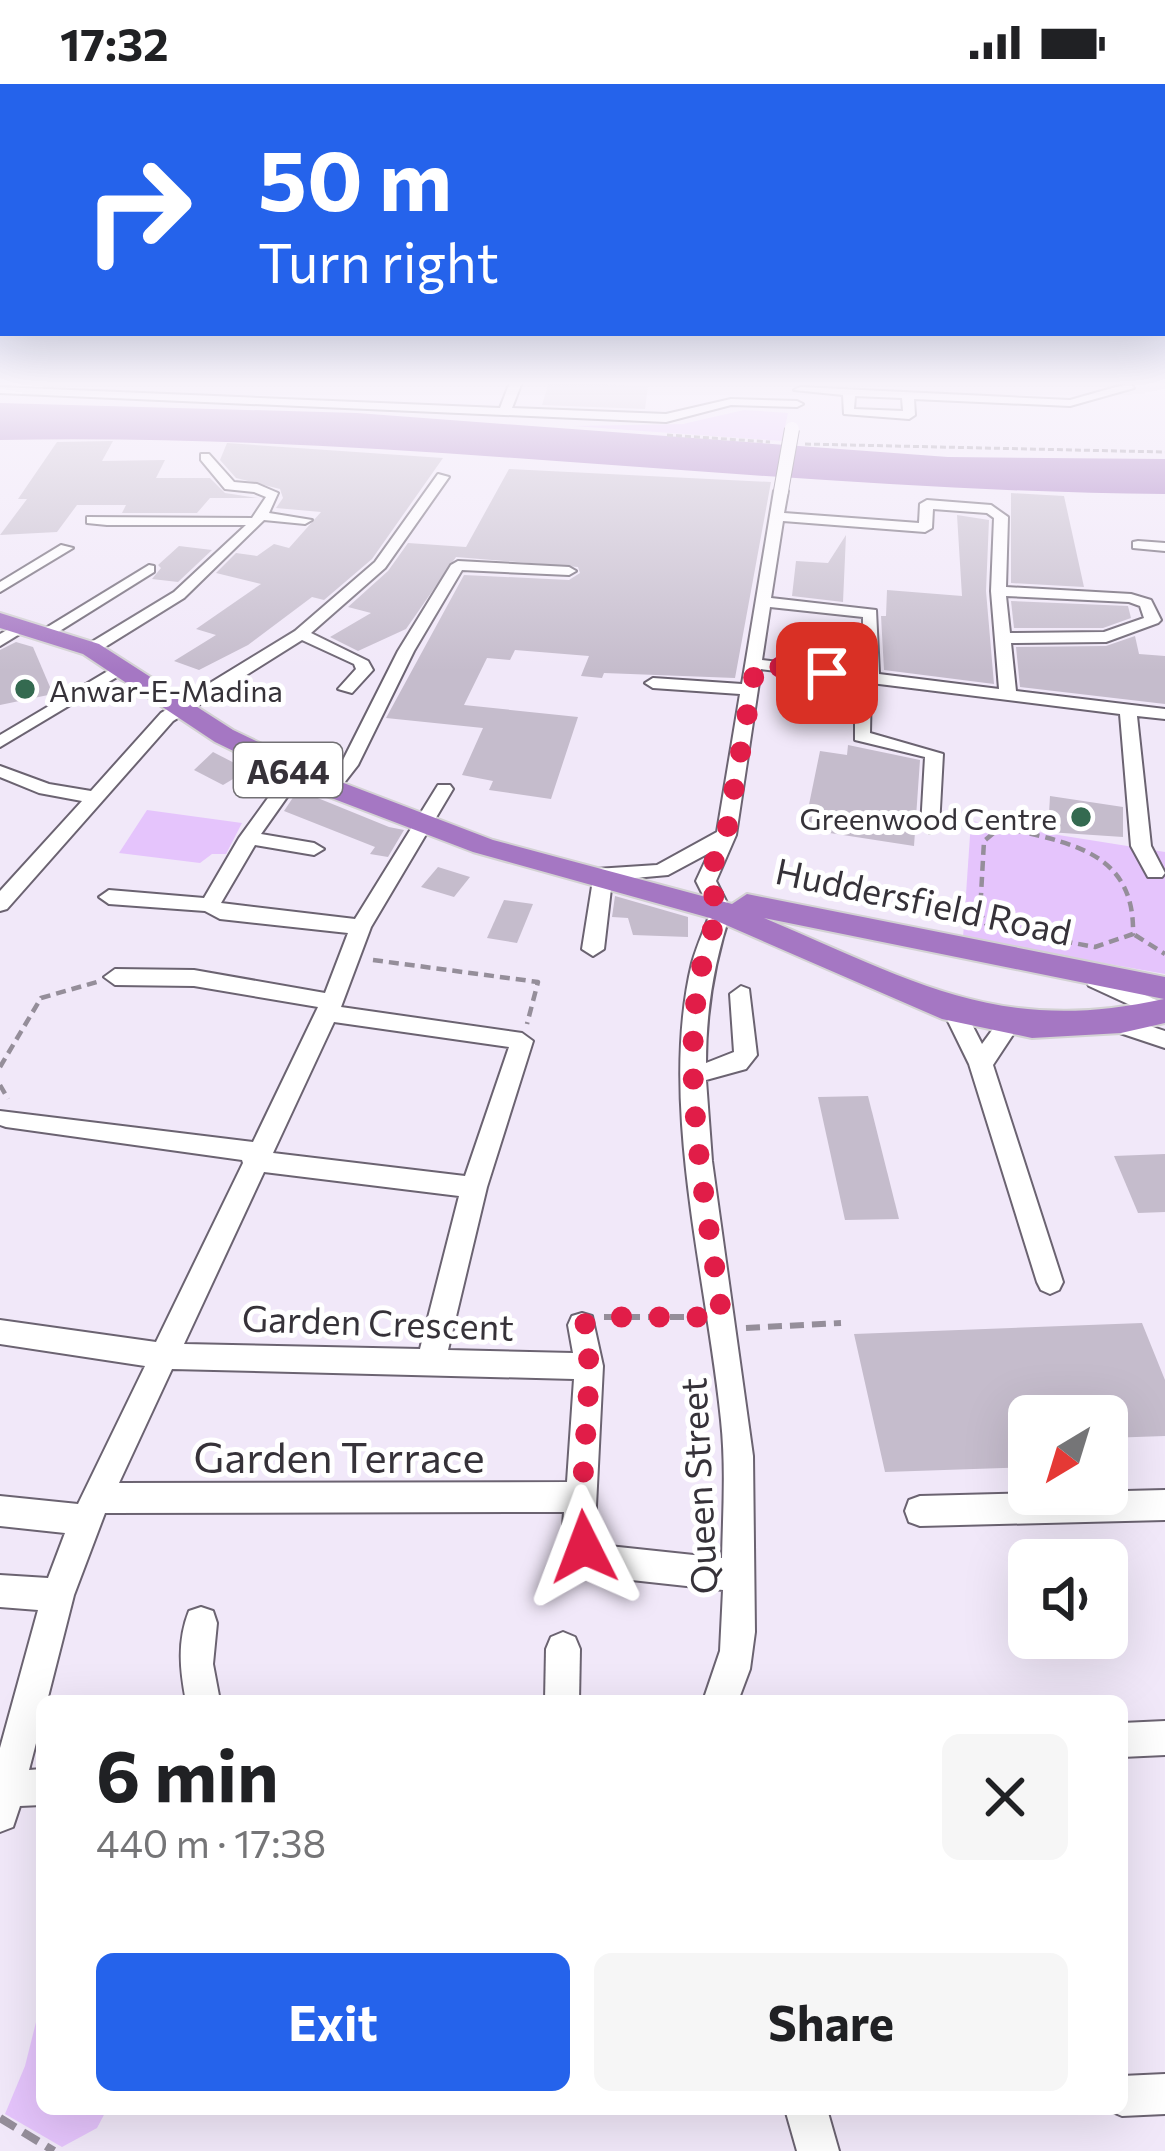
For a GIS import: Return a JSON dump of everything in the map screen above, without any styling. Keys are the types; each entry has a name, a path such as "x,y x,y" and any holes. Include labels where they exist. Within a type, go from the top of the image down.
{"highway":[{"name":"Huddersfield Road","path":"17,631 91,650 295,773 422,825 600,876 718,903 1073,972 1164,1013"},
{"name":"Huddersfield Road","path":"718,903 954,1011 1021,1025 1113,1022 1164,1013"},
{"path":"853,965 846,949 860,928"},
{"path":"909,992 906,971 929,944"},
{"path":"1008,960 1038,979 1047,995 1046,1012 1021,1025"}],"street":[{"path":"91,650 178,595 258,519 273,496 268,491 230,486 224,478"},
{"path":"0,904 167,717 301,634 380,565 442,478"},
{"path":"593,949 600,876 661,871 726,835 783,478"},
{"path":"840,521 842,503"},
{"path":"777,516 925,529 927,504 995,510 1001,517 998,591 1008,692"},
{"path":"92,520 182,524 242,517 305,520"},
{"path":"1138,545 1165,547"},
{"path":"0,588 66,548"},
{"path":"331,788 349,765 406,651 458,565 569,571"},
{"path":"17,631 149,569"},
{"path":"998,591 1132,598 1146,603 1153,620 1106,637 1002,638"},
{"path":"764,602 872,613 861,736 926,749 936,758 930,827"},
{"path":"301,634 360,661 365,670 346,689"},
{"path":"756,664 1165,714"},
{"path":"0,742 124,668"},
{"path":"653,682 751,690"},
{"path":"1128,709 1141,846 1155,873"},
{"path":"210,905 295,773"},
{"path":"0,794 9,775 98,798"},
{"path":"2,1798 58,1595 92,1509 329,1007 361,927 445,789"},
{"name":"Queen Street","path":"724,1695 732,1682 739,1576 736,1427 695,1074 698,970 718,903 706,880 726,835"},
{"path":"249,838 314,849"},
{"path":"110,897 210,905 220,912 361,927"},
{"path":"115,976 194,978 522,1041 474,1186 431,1362"},
{"path":"695,1074 738,1063 746,1055 741,994"},
{"path":"954,1011 981,1064 1050,1282"},
{"path":"981,1064 1021,1025"},
{"path":"6,1118 474,1186"},
{"path":"582,1325 590,1366 581,1497 584,1547 604,1561 739,1576"},
{"name":"Garden Crescent","path":"0,1332 165,1355 590,1366"},
{"name":"Garden Terrace","path":"0,1511 581,1497"},
{"path":"920,1511 1165,1504"},
{"path":"0,1591 58,1595"},
{"path":"201,1623 196,1664 202,1695"},
{"path":"562,1695 563,1648"},
{"path":"1128,1740 1165,1738"},
{"path":"2,1798 36,1788"},
{"path":"1128,2096 1165,2094"},
{"path":"808,2115 818,2151"}],"path":[{"path":"1014,830 1098,856 1130,886 1133,934 1095,947 988,927 980,913 984,841 996,831 1014,830"},
{"path":"1133,934 1165,954"},
{"path":"349,961 389,960 538,982 522,1041"},
{"path":"0,1067 41,998 115,976"},
{"path":"582,1325 601,1317 722,1317 745,1328 841,1323"},
{"path":"0,2118 53,2151"}],"shaded area":[{"path":"808,478 1165,478 1165,494 1019,490"},
{"path":"147,810 242,823 226,854 212,854 200,863 119,853"},
{"path":"971,821 1165,852 1165,974 963,938"},
{"path":"36,2022 36,2115 104,2115 97,2128 62,2147 5,2114 25,2066"}],"building":[{"path":"32,478 210,478 225,493 258,498 210,498 197,513 122,513 126,505 77,505 57,532 0,535 27,499 18,499"},
{"path":"238,478 429,478 372,559 324,600 312,597 248,645 199,670 174,661 216,635 196,629 261,584 216,573 236,553 257,556 274,544 289,548 321,512 276,508 283,498 280,489"},
{"path":"504,478 771,482 735,678 604,673 602,678 581,676 589,656 515,650 510,660 487,658 464,705 578,717 551,799 489,790 493,781 462,775 483,728 386,718 464,575 569,580 580,573 578,567 456,557 406,629 358,651 330,637 371,613 348,607 388,571 408,543 466,547"},
{"path":"1011,493 1064,496 1084,587 1011,583"},
{"path":"957,515 989,520 986,591 994,684 884,670 881,616 886,616 887,590 962,596"},
{"path":"846,535 843,602 792,596 796,561 828,563"},
{"path":"179,546 212,550 178,582 152,579 161,568 158,565"},
{"path":"1011,601 1128,606 1131,618 1103,628 1014,628"},
{"path":"1135,636 1139,654 1165,656 1165,704 1020,687 1016,647 1106,646"},
{"path":"16,642 33,647 53,694 0,705 0,650"},
{"path":"848,745 920,760 914,846 804,829 820,751 847,755"},
{"path":"213,752 248,770 223,785 194,770"},
{"path":"298,790 404,830 388,857 370,854 375,847 284,811"},
{"path":"1050,796 1123,807 1123,837 1048,832"},
{"path":"438,867 470,877 454,897 421,887"},
{"path":"615,896 688,917 688,937 633,935 628,918 612,917"},
{"path":"504,900 533,904 517,943 487,938"},
{"path":"868,1096 899,1219 845,1220 818,1097"},
{"path":"1165,1154 1165,1212 1138,1213 1114,1156"},
{"path":"1142,1323 1165,1380 1165,1436 1128,1437 1128,1395 1008,1395 1008,1468 885,1472 854,1334"}],"place":[{"name":"Anwar-E-Madina","path":"25,689"},
{"name":"Greenwood Centre","path":"1081,817"}],"route":[{"path":"584,1547 580,1526 590,1366 582,1325 601,1317 722,1317 695,1074 698,970 721,910 706,880 726,835 756,664 827,673"}]}
